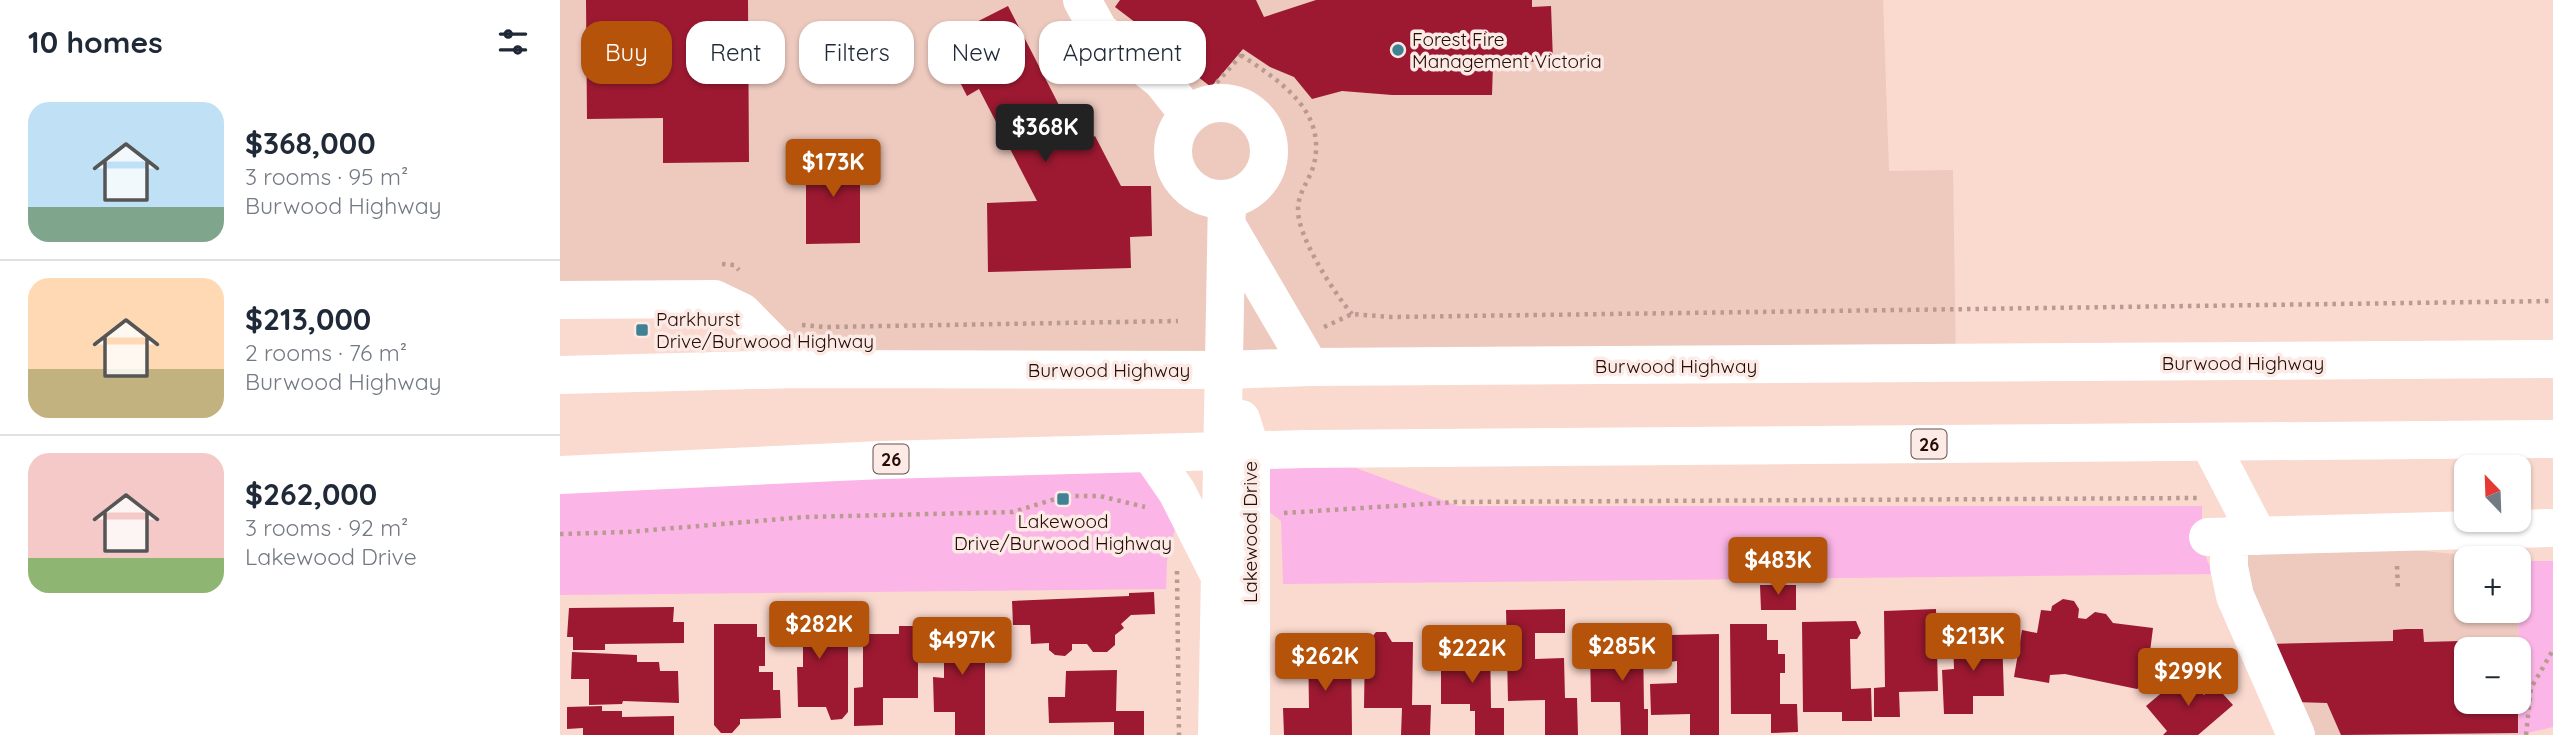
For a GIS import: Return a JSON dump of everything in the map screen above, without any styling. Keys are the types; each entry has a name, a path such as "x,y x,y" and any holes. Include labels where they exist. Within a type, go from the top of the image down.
{"main road":[{"path":"1082,0 1099,31 1161,80 1189,116"},
{"path":"1227,213 1263,175 1269,160 1265,131 1250,113 1230,104 1214,103 1189,116 1177,130 1173,145 1178,174 1188,187 1227,213 1310,367"},
{"name":"Lakewood Drive","path":"1227,213 1226,370 1237,450 1251,735"},
{"path":"560,300 715,299 742,312 799,369"},
{"name":"Burwood Highway","path":"560,375 799,369 1226,370 1310,367 2553,359"},
{"name":"26","path":"563,478 882,460 1237,450 2553,439"},
{"path":"2209,442 2230,536 2229,567 2235,596 2297,735"},
{"name":"Lakewood Drive","path":"1217,735 1219,575 1237,450"},
{"name":"Lakewood Drive","path":"1150,453 1177,492 1219,575"},
{"path":"2230,536 2553,528"}],"path":[{"path":"1241,55 1287,85 1306,112 1315,152 1311,171 1300,192 1298,218 1305,238 1352,314"},
{"path":"714,264 734,265 746,279"},
{"path":"1312,328 1336,323 1352,314 1370,317 1433,317 2553,301"},
{"path":"799,324 826,327 1178,321"},
{"path":"560,534 627,532 805,517 1013,512 1065,496 1100,496 1148,508"},
{"path":"1279,508 1283,513 1444,502 2204,498 2213,500 2230,536"},
{"path":"1177,558 1179,735"},
{"path":"2397,561 2398,591"},
{"path":"2526,735 2531,688 2553,651"}],"shaded area":[{"path":"560,0 1883,0 1889,171 1953,170 1956,365 798,369 742,312 560,300"},
{"path":"1305,449 1458,506 2202,506 2202,548 2213,574 1283,584 1281,521 1251,498 1251,450"},
{"path":"1150,453 1182,501 1167,561 1166,589 560,595 560,475"},
{"path":"2282,536 2454,554 2454,623 2518,623 2518,637 2454,637 2454,714 2519,714 2519,735 2281,735 2215,546"},
{"path":"2531,561 2553,561 2553,727 2519,735 2519,714 2531,714 2531,637 2518,637 2518,623 2531,623"}],"building":[{"path":"586,0 748,0 748,21 686,21 686,84 749,84 749,162 663,163 663,118 587,119 587,84 672,84 672,21 586,21"},
{"name":"Forest Fire Management Victoria","path":"1120,0 1256,0 1264,17 1316,0 1532,0 1532,7 1551,6 1553,61 1493,63 1492,95 1392,95 1342,91 1312,99 1294,77 1270,67 1243,49 1211,87 1206,83 1206,21 1133,21 1115,7"},
{"path":"1008,6 1016,21 978,21"},
{"path":"1025,39 1039,66 1039,84 1048,84 1079,144 1095,136 1121,186 1151,186 1152,236 1130,237 1131,268 988,272 987,203 1037,201 979,89 967,96 961,84 1025,84"},
{"path":"806,154 860,154 860,243 806,244"},
{"path":"1760,585 1796,585 1796,610 1761,610"},
{"path":"1154,592 1155,614 1131,615 1121,624 1124,628 1115,635 1115,645 1107,652 1093,652 1087,644 1072,644 1072,650 1065,656 1055,655 1049,650 1049,643 1031,644 1030,625 1013,625 1012,601 1129,596 1129,593"},
{"path":"2063,599 2074,601 2079,609 2078,618 2086,619 2095,612 2106,614 2113,623 2153,628 2146,683 2137,689 2065,674 2050,675 2049,683 2014,677 2022,630 2037,633 2041,610 2051,611 2052,606"},
{"path":"674,607 673,622 684,622 684,643 605,644 605,650 573,650 573,637 567,637 569,608"},
{"path":"779,607 809,607 809,621 831,621 831,626 848,626 848,712 842,719 831,720 826,707 798,707 797,667 803,667 803,641 779,641"},
{"path":"1565,609 1565,633 1535,633 1535,659 1564,658 1565,698 1577,698 1578,735 1545,735 1545,700 1508,701 1506,610"},
{"path":"1936,609 1938,691 1899,692 1900,717 1874,717 1874,688 1885,687 1884,611"},
{"path":"1856,621 1861,633 1857,639 1850,639 1851,689 1871,688 1872,721 1842,721 1842,712 1803,712 1802,622"},
{"path":"714,624 757,624 757,637 765,637 765,666 759,666 759,672 773,672 773,690 780,690 781,718 740,719 740,724 732,733 721,733 714,725"},
{"path":"1730,624 1767,624 1767,640 1778,640 1778,654 1785,654 1785,673 1780,673 1780,704 1797,704 1798,732 1771,733 1771,714 1731,714"},
{"path":"933,625 985,625 985,735 955,735 955,712 934,712 933,677 944,678 944,649 934,649"},
{"path":"899,626 918,626 918,698 883,698 883,725 854,726 854,688 863,687 863,634 899,634"},
{"path":"2423,629 2424,642 2454,641 2454,714 2518,714 2518,733 2341,735 2327,703 2294,702 2268,644 2393,641 2393,630"},
{"path":"1376,632 1386,632 1392,642 1413,642 1412,705 1431,705 1430,735 1401,735 1402,708 1364,708 1365,641 1369,641"},
{"path":"1719,634 1719,735 1690,735 1690,714 1651,715 1650,684 1677,683 1677,661 1670,662 1670,635"},
{"path":"2002,635 2004,696 1973,696 1973,714 1944,714 1942,670 1954,669 1953,637"},
{"path":"1617,638 1643,638 1644,709 1648,709 1648,735 1621,735 1620,702 1591,702 1590,652 1617,652"},
{"path":"1456,639 1490,639 1491,708 1504,708 1504,735 1475,735 1475,711 1470,711 1470,704 1441,704 1441,661 1455,661"},
{"path":"1308,641 1351,641 1352,735 1284,735 1283,708 1309,708"},
{"path":"572,652 637,655 637,662 659,662 660,671 678,671 679,703 623,701 622,704 589,705 589,679 571,679"},
{"path":"1117,670 1116,711 1144,711 1144,735 1114,735 1114,722 1049,723 1048,697 1065,697 1066,671"},
{"path":"2185,673 2204,695 2215,685 2233,705 2198,735 2163,735 2167,731 2146,706"},
{"path":"602,706 602,711 622,711 622,717 674,716 674,735 583,735 583,728 567,729 567,707"}],"place":[{"name":"Forest Fire Management Victoria","path":"1398,50"},
{"name":"Parkhurst Drive/Burwood Highway","path":"642,330"},
{"name":"Lakewood Drive/Burwood Highway","path":"1063,499"}]}
